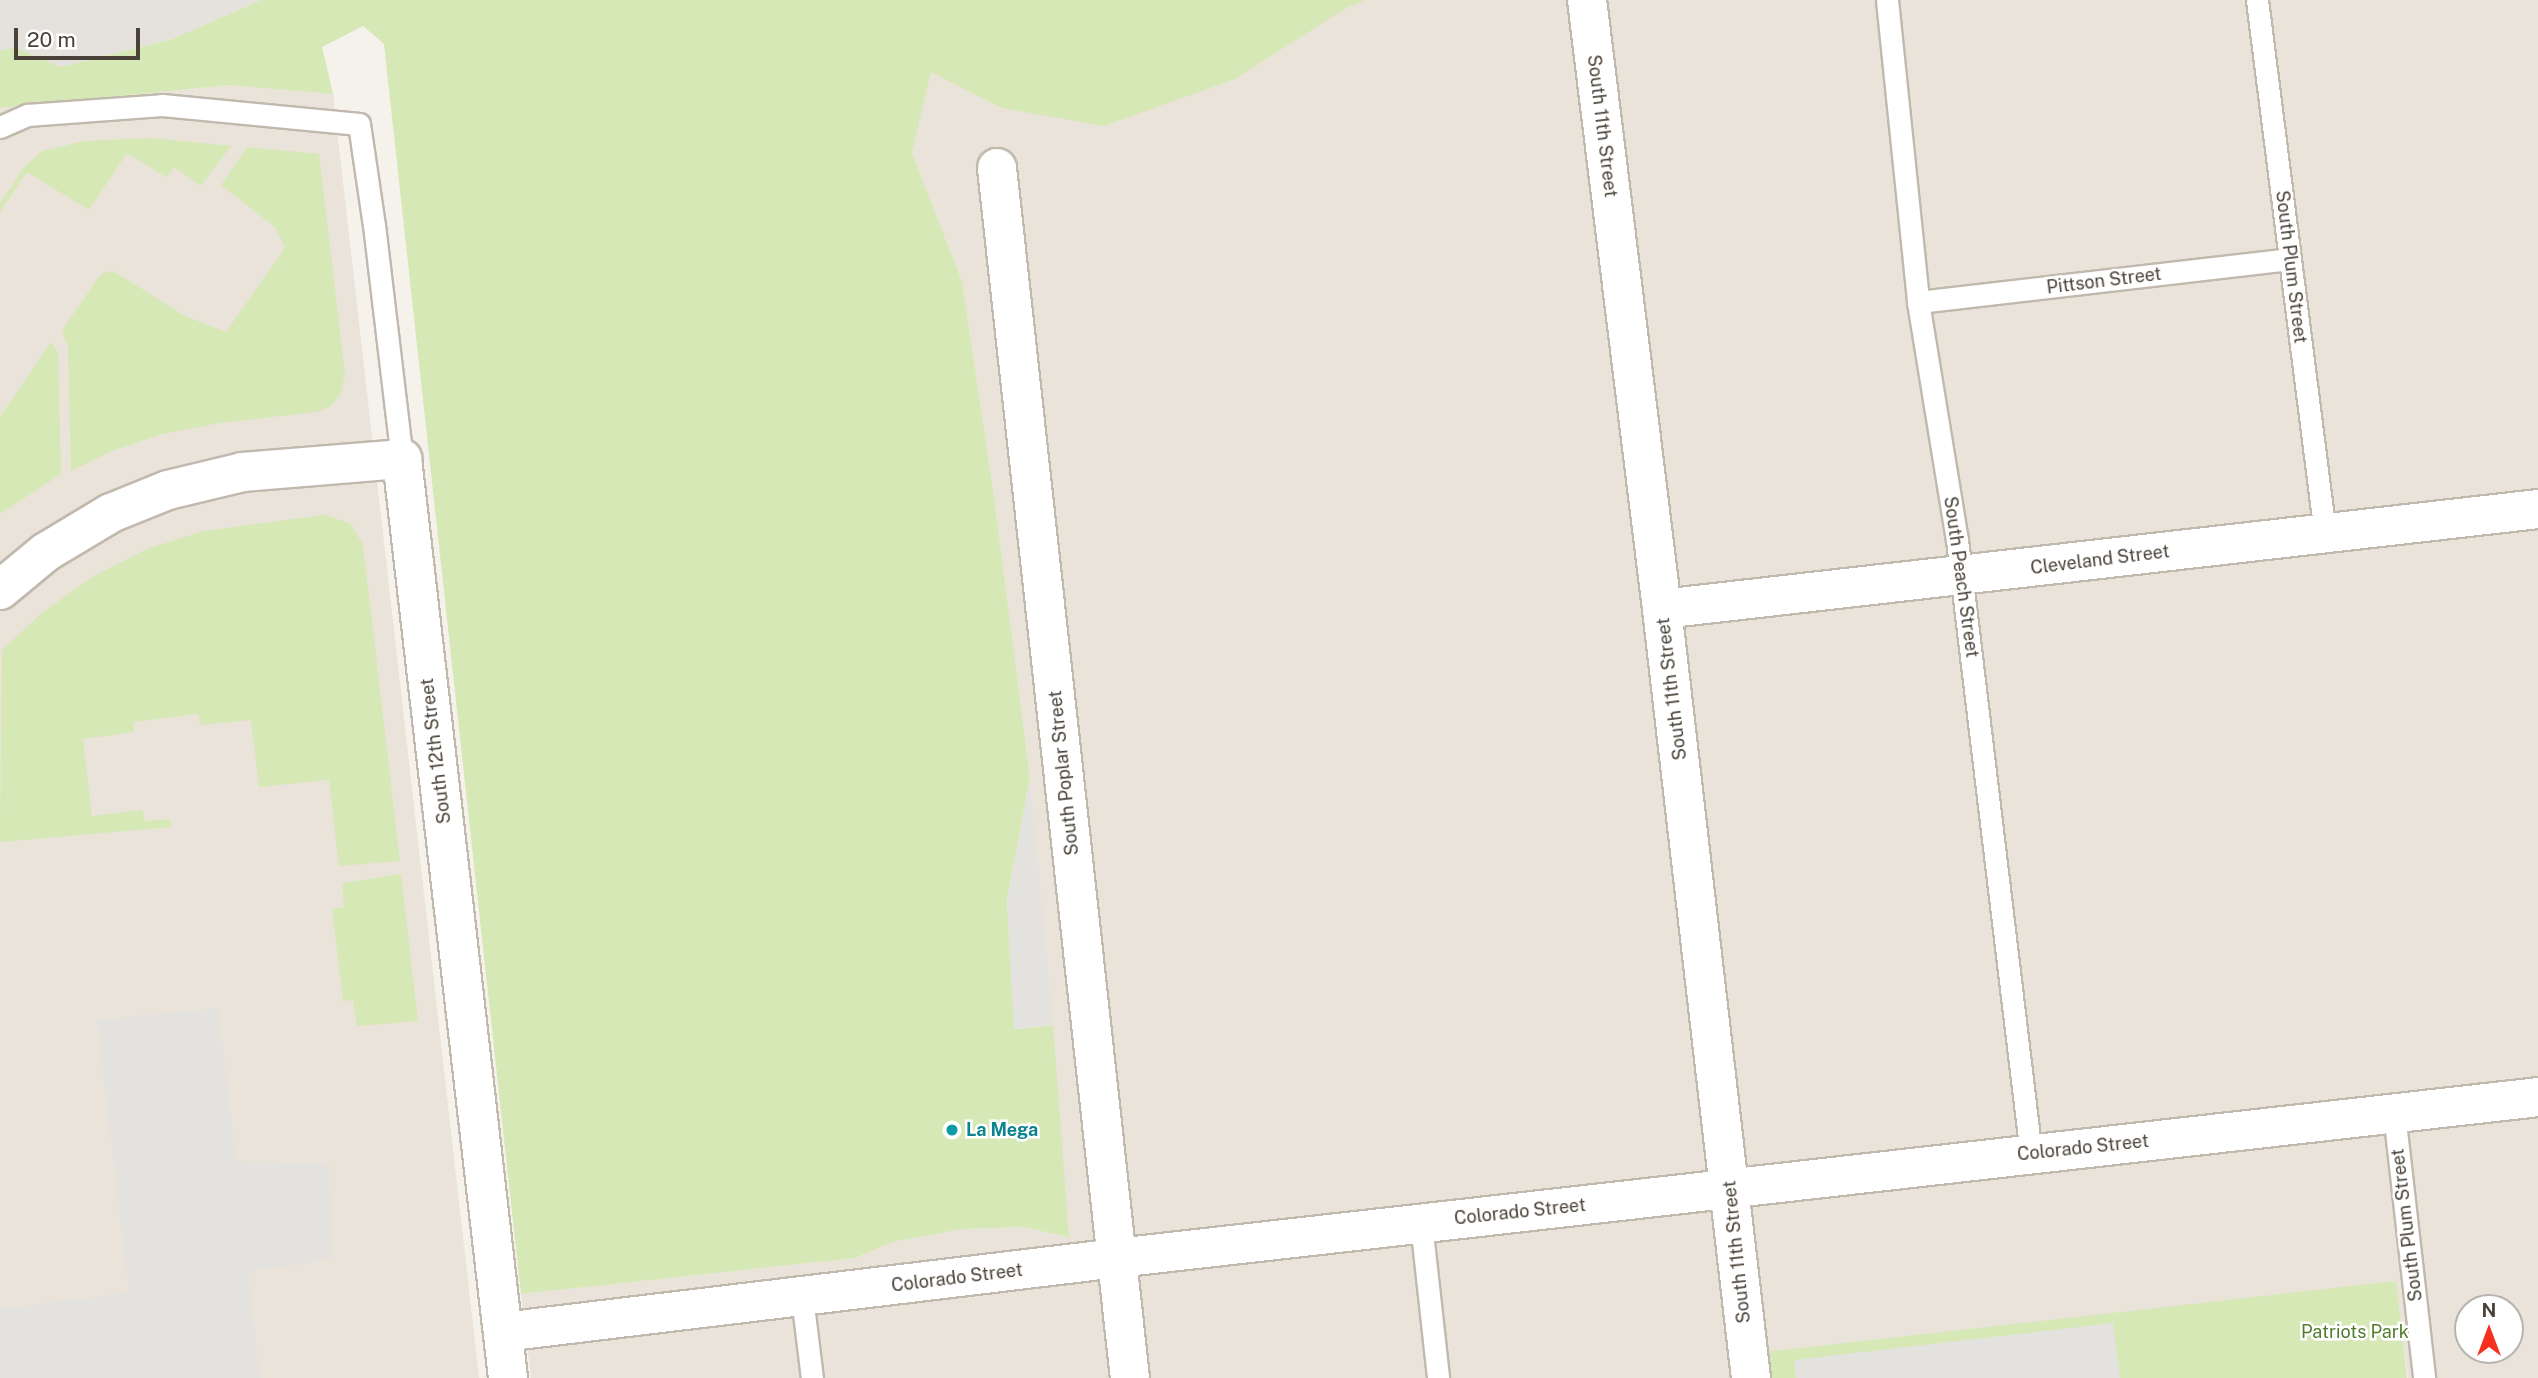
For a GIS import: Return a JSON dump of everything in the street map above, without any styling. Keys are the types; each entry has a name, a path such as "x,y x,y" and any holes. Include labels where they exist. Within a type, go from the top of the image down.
{"street":[{"name":"South 11th Street","path":"1587,0 1662,609 1751,1378"},
{"name":"South Poplar Street","path":"997,169 1130,1378"},
{"path":"0,590 46,552 111,513 168,490 243,472 402,459"},
{"name":"South 12th Street","path":"402,459 508,1378"},
{"name":"Cleveland Street","path":"1662,609 2538,509"},
{"name":"Colorado Street","path":"503,1332 1117,1258 2538,1097"}],"lane":[{"name":"South Peach Street","path":"1887,0 1918,302 1962,575 2031,1154"},
{"name":"South Plum Street","path":"2257,0 2325,534"},
{"name":"South 12th Street","path":"0,127 27,115 162,105 359,124 402,459"},
{"name":"Pittson Street","path":"1918,302 2290,259"},
{"name":"South Plum Street","path":"2394,1113 2424,1378"},
{"path":"1421,1223 1438,1378"},
{"path":"803,1297 812,1378"}],"shaded area":[{"path":"0,0 261,0 172,39 61,67 14,47 0,51"},
{"path":"1365,0 2538,0 2538,1378 2408,1378 2395,1281 1767,1378 531,1378 521,1294 855,1258 892,1242 963,1229 1024,1227 1069,1236 1030,779 995,503 962,281 912,153 931,71 1002,108"},
{"path":"229,85 333,94 479,1378 0,1378 0,108"},
{"path":"1030,779 1053,1025 1014,1029 1007,900"},
{"path":"218,1008 236,1161 328,1163 333,1256 312,1263 248,1271 260,1378 0,1378 0,1309 129,1293 97,1020"},
{"path":"2113,1323 2120,1378 1796,1378 1794,1360"}],"green space":[{"path":"261,0 1365,0 1346,8 1235,79 1104,126 1002,108 931,72 912,153 962,281 995,503 1030,779 1007,900 1015,1029 1053,1025 1069,1237 1024,1227 963,1229 892,1242 855,1258 521,1294 384,44 363,26 322,47 333,94 229,85 0,108 0,51 14,47 61,67 172,39"},
{"path":"152,138 231,146 201,186 174,167 166,177 127,153 89,210 27,172 0,212 0,203 25,166 42,151 84,141"},
{"path":"247,147 319,154 345,374 340,395 331,406 316,412 220,423 162,434 112,451 71,471 68,347 62,330 101,274 113,271 185,316 226,332 285,248 275,227 221,185"},
{"path":"51,342 58,353 61,474 0,514 0,417"},
{"path":"325,515 351,524 363,545 400,861 339,866 329,780 259,787 251,720 200,725 198,714 134,722 134,732 83,739 92,816 143,810 144,821 170,819 172,827 0,842 2,650 43,612 92,577 147,549 203,531"},
{"path":"401,874 418,1021 357,1026 353,1000 343,1001 332,909 344,907 342,883"},
{"name":"Patriots Park","path":"2396,1281 2407,1378 1767,1378 1764,1352"}],"place":[{"name":"La Mega","path":"952,1130"}]}
